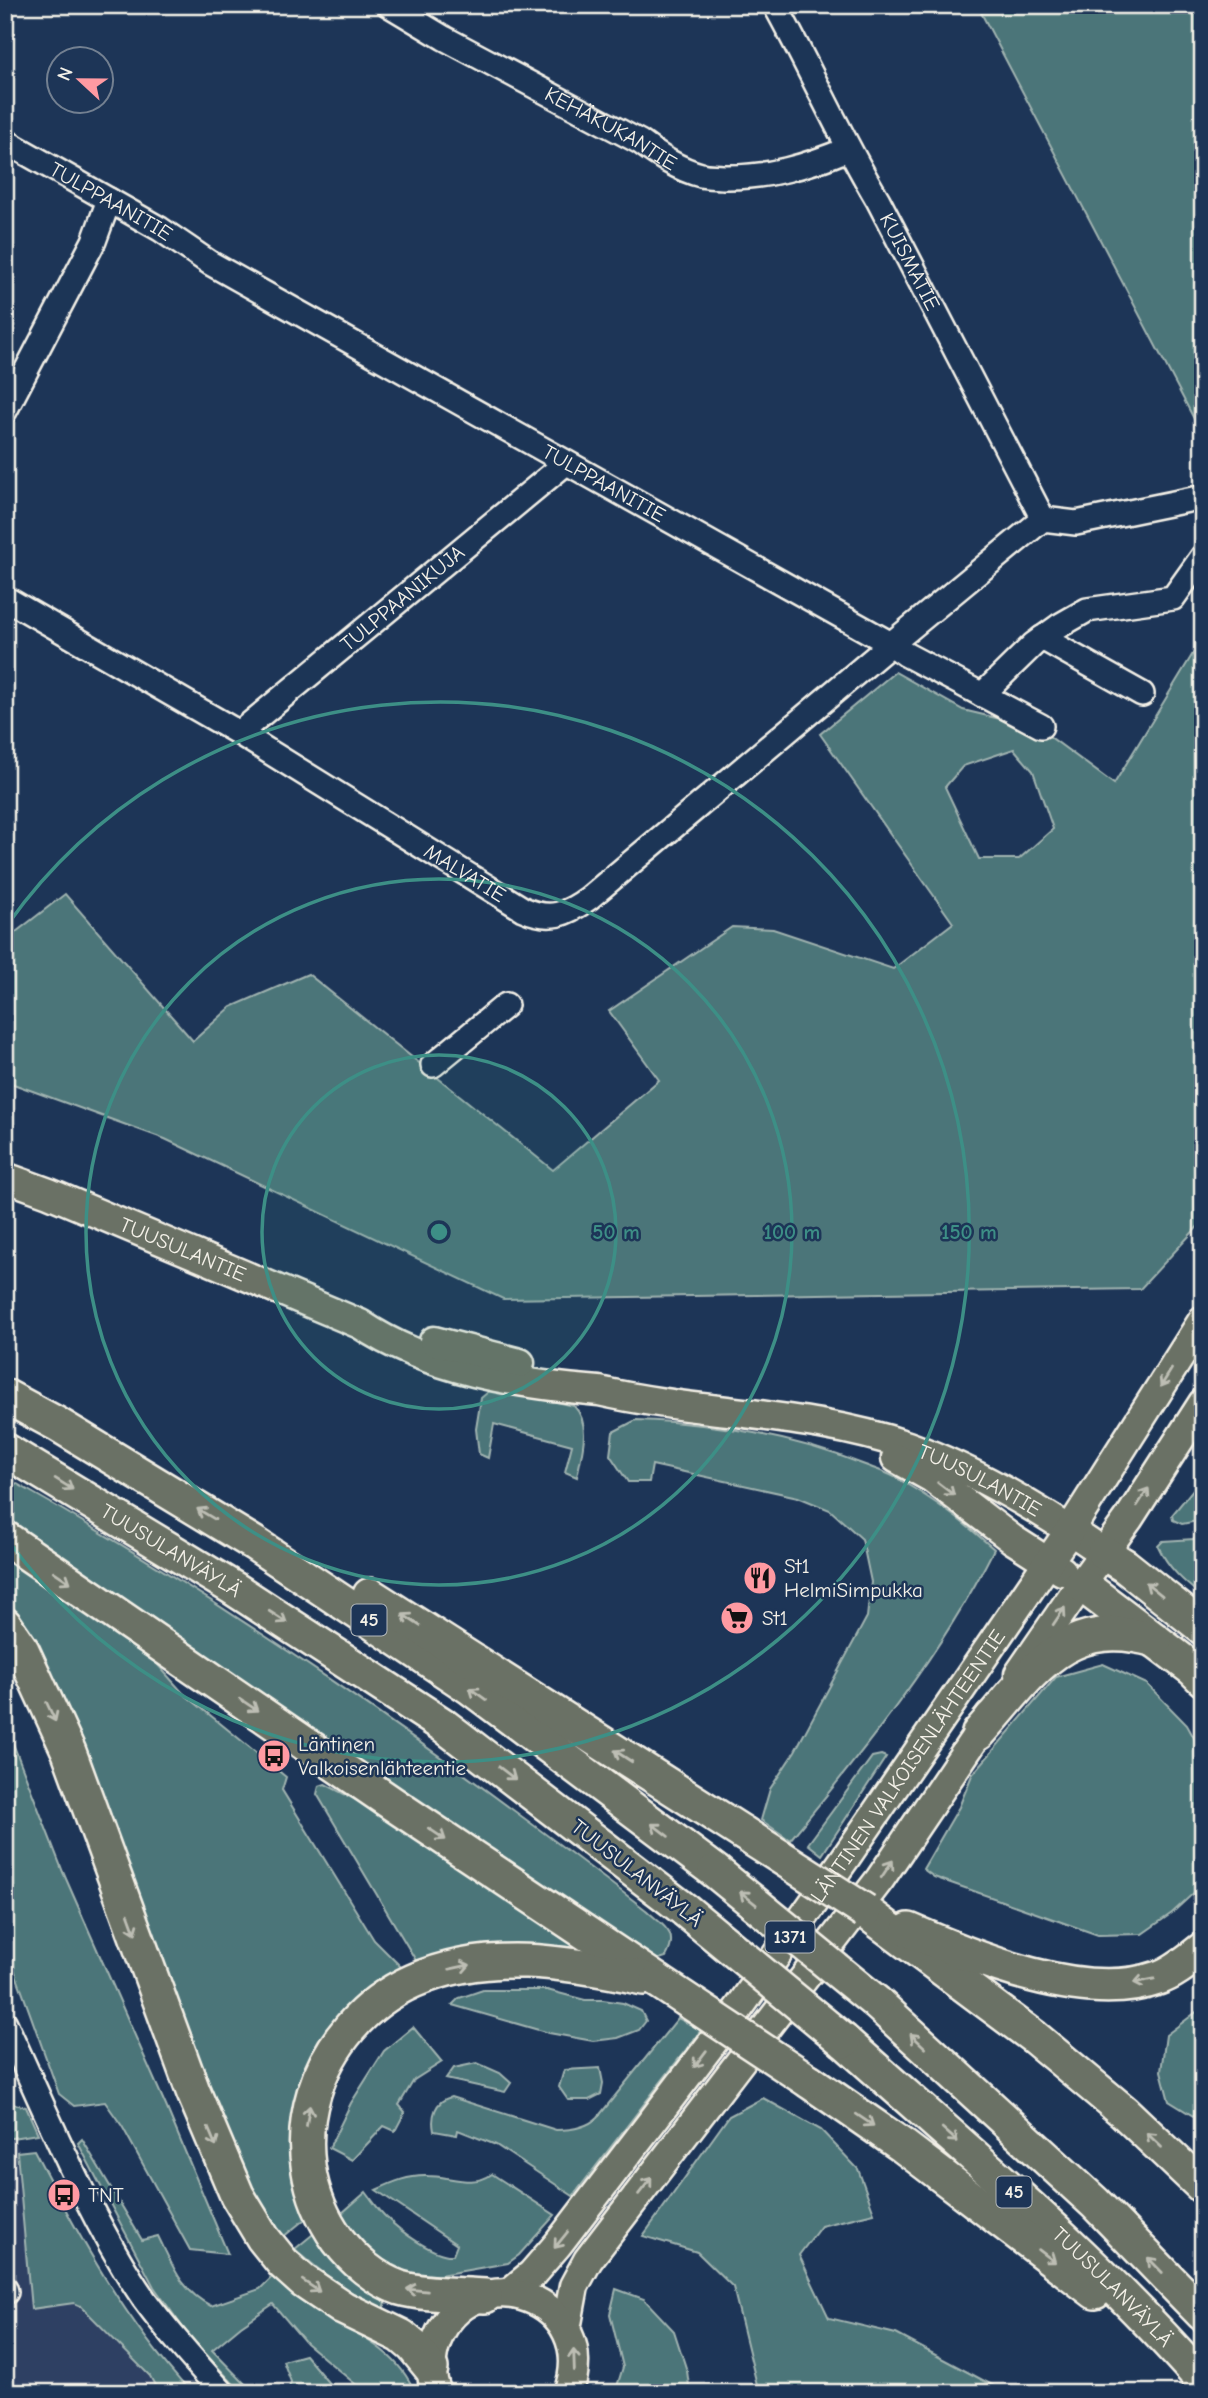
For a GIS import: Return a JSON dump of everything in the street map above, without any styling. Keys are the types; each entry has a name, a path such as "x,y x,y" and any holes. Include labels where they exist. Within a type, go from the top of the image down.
{"highway":[{"name":"45","path":"5,1396 57,1424 255,1544 471,1688 715,1871 877,2003 1095,2203 1203,2314"},
{"name":"TUUSULANVÄYLÄ","path":"5,1450 233,1588 443,1725 685,1910 844,2041 1063,2236 1203,2381"},
{"path":"5,1538 393,1804 903,2146 1072,2276 1176,2351"},
{"path":"255,1544 376,1597 916,1941 1124,2112 1203,2188"},
{"path":"1104,1553 1125,1566 1203,1628"},
{"path":"1081,1584 1203,1679"},
{"path":"5,1625 22,1650 69,1752 193,2091 237,2195 263,2238 283,2263 303,2281 343,2308 401,2336 413,2346 434,2380"},
{"path":"979,1733 1047,1657 1068,1643 1090,1635 1111,1632 1131,1633 1155,1640"},
{"path":"916,1941 1049,1979 1087,1984 1125,1984 1159,1978 1203,1949"},
{"path":"497,2295 401,2288 364,2267 345,2249 329,2227 316,2197 308,2167 305,2139 311,2098 326,2062 363,2014 393,1991 435,1973 489,1961 531,1960 658,1981"}],"main road":[{"name":"TUUSULANTIE","path":"5,1177 49,1192 360,1324 535,1367 599,1391 845,1430 907,1446 955,1466 1070,1530 1104,1553"},
{"name":"LÄNTINEN VALKOISENLÄHTEENTIE","path":"434,2380 433,2349 446,2323 467,2304 497,2295 532,2274 739,2008 1070,1530 1203,1321"},
{"name":"LÄNTINEN VALKOISENLÄHTEENTIE","path":"566,2329 574,2286 588,2260 880,1879 1129,1518 1203,1403"},
{"name":"TUUSULANTIE","path":"845,1430 932,1478 1012,1539 1081,1584"},
{"path":"497,2295 536,2300 558,2317 574,2349 575,2371 568,2392"}],"street":[{"name":"KEHÄKUKANTIE","path":"389,5 444,38 640,142 669,163 704,176 734,177 777,173 817,162 848,149"},
{"name":"KUISMATIE","path":"775,5 1043,519"},
{"name":"TULPPAANITIE","path":"5,141 160,229 210,264 1041,726"},
{"path":"5,411 94,241 109,200"},
{"name":"TULPPAANIKUJA","path":"239,733 566,463"},
{"path":"891,644 1043,519 1076,523 1203,497"},
{"path":"982,695 1042,638 1087,610 1173,598 1203,556"},
{"name":"MALVATIE","path":"5,598 239,733 523,909 539,916 557,915 574,909 589,898 891,644"},
{"path":"1042,638 1142,694"},
{"path":"433,1065 506,1005"},
{"path":"7,2031 102,2227 143,2297 181,2346 223,2393"}],"shaded area":[{"path":"5,2117 65,2258 178,2393 5,2393"}],"green space":[{"path":"977,5 1203,5 1203,436"},
{"path":"1203,637 1203,1221 1140,1289 503,1299 165,1139 5,1081 5,931 12,935 65,894 193,1041 231,1007 308,974 553,1170 659,1080 609,1011 732,927 773,929 893,969 953,923 820,734 895,672 963,710 1038,728 1114,784","holes":["1014,749 1033,771 1053,829 1019,859 979,859 945,787 963,766"]},
{"path":"494,1387 574,1406 583,1422 584,1431 577,1477 565,1472 572,1445 494,1424 488,1458 479,1454 476,1429 481,1398"},
{"path":"636,1420 695,1424 753,1433 838,1455 887,1473 912,1487 949,1512 994,1549 926,1664 874,1736 790,1840 761,1820 770,1789 795,1751 867,1617 871,1582 862,1539 830,1510 798,1497 652,1465 649,1482 628,1482 610,1455 613,1432"},
{"path":"5,1477 172,1576 413,1737 646,1910 668,1930 671,1941 666,1957 649,1959 5,1522"},
{"path":"1199,1482 1203,1482 1203,1509 1197,1521 1182,1524 1173,1520 1172,1515"},
{"path":"1194,1539 1199,1542 1203,1553 1203,1597 1177,1574 1158,1546 1163,1541"},
{"path":"5,1551 149,1655 183,1693 286,1777 282,1790 374,1940 404,1970 336,2020 310,2215 283,2237 255,2194 224,2134 154,1933 82,1743 55,1682 18,1614 5,1596"},
{"path":"1103,1664 1147,1684 1187,1725 1203,1754 1203,1873 1197,1890 1172,1913 1142,1934 1098,1935 934,1877 923,1869 959,1807 972,1775 1056,1677"},
{"path":"5,1723 63,1872 228,2254 190,2250 122,2126 105,2102 74,2106 59,2094 5,1944"},
{"path":"872,1757 886,1757 822,1855 808,1844"},
{"path":"325,1784 387,1816 574,1943 574,1946 461,1948 418,1964 317,1794 319,1786"},
{"path":"483,1990 547,1990 585,2000 623,2003 641,2011 646,2021 639,2030 618,2038 593,2041 549,2033 452,2005 459,1998"},
{"path":"1203,2007 1203,2122 1169,2101 1161,2071 1166,2035"},
{"path":"678,2018 701,2030 573,2196 496,2145 458,2130 457,2135 434,2131 435,2110 441,2102 451,2097 556,2130 589,2124 598,2117"},
{"path":"413,2027 442,2062 414,2080 399,2105 405,2112 395,2131 384,2126 352,2160 329,2148 351,2103 384,2051"},
{"path":"477,2063 500,2073 511,2083 505,2092 446,2079 454,2068"},
{"path":"600,2068 603,2083 601,2094 589,2100 568,2100 559,2087 564,2070"},
{"path":"763,2098 821,2130 858,2169 874,2213 821,2226 799,2255 829,2318 896,2334 1007,2393 759,2393 733,2287 697,2252 643,2236 729,2116"},
{"path":"15,2104 26,2107 38,2134 5,2139 6,2114"},
{"path":"82,2139 142,2240 158,2236 178,2276 200,2300 211,2306 260,2289 272,2277 302,2302 381,2350 395,2362 415,2393 366,2393 306,2343 273,2304 212,2350 254,2393 242,2393 189,2336 154,2287 78,2143"},
{"path":"34,2150 68,2215 124,2307 191,2393 159,2393 150,2376 81,2306 74,2303 31,2309 17,2152"},
{"path":"492,2174 555,2215 519,2255 508,2263 434,2276 411,2274 377,2257 359,2242 341,2214 366,2192 384,2215 409,2236 437,2252 453,2255 457,2245 376,2190 421,2176 469,2181"},
{"path":"318,2230 388,2297 384,2308 337,2283 295,2249"},
{"path":"616,2289 644,2299 674,2331 687,2371 690,2393 615,2393 623,2367 610,2314"},
{"path":"305,2355 337,2393 287,2393 291,2382 283,2361"}],"place":[{"name":"St1 HelmiSimpukka","path":"760,1578"},
{"name":"St1","path":"737,1618"},
{"name":"Läntinen Valkoisenlähteentie","path":"274,1756"},
{"name":"TNT","path":"64,2195"}]}
